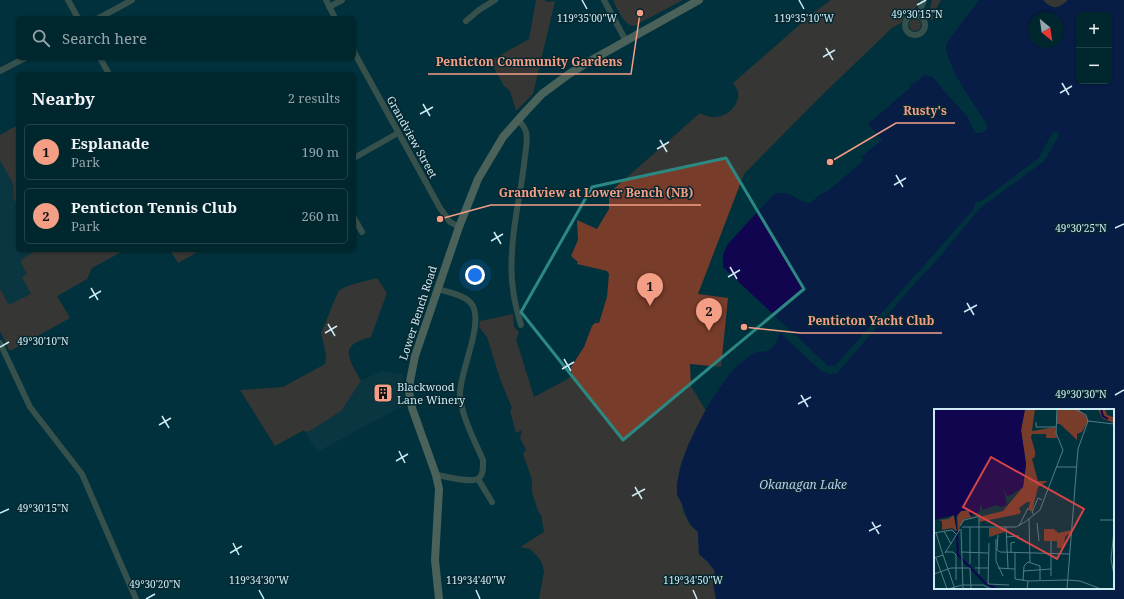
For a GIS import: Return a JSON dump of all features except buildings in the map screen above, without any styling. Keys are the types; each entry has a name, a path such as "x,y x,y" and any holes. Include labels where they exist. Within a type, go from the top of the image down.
{"street":[{"path":"68,0 77,16"},
{"path":"103,16 132,0"},
{"path":"326,0 334,16"},
{"path":"329,6 342,0"},
{"path":"466,21 479,10 495,0"},
{"path":"604,0 626,41"},
{"name":"Lower Bench Road","path":"439,599 435,560 439,496 436,475 412,408 409,392 411,370 459,227 478,179 503,137 542,94 579,68 699,0"},
{"path":"918,16 924,0"},
{"name":"Grandview Street","path":"356,56 440,208 450,222 459,227"},
{"path":"1,68 20,60"},
{"path":"101,60 108,72"},
{"path":"518,119 525,129 527,136 524,176 515,223 512,254 513,282 517,312 521,325"},
{"path":"356,157 398,133"},
{"path":"356,222 362,232"},
{"path":"436,475 472,481 478,479 482,475 483,460 464,418 460,394 463,373 476,323 475,312 473,306 468,300 458,295 438,289"},
{"path":"0,343 30,407 82,474 136,599"},
{"path":"478,479 492,502"}],"highlighted area":[{"path":"726,158 804,289 623,440 521,312 592,187"}],"shaded area":[{"path":"536,0 545,0 547,2 555,1 533,94 516,111 509,90 504,86 490,61 529,39"},
{"path":"613,0 683,0 634,26 630,25 624,20"},
{"path":"831,0 920,0 915,9 905,15 901,23 892,28 819,98 744,174 698,294 728,298 721,367 690,364 691,386 706,411 689,443 680,467 677,495 690,525 698,532 699,554 715,571 713,583 716,599 539,599 544,571 542,564 539,558 530,549 520,547 544,532 541,515 538,511 532,492 532,480 523,454 526,450 520,438 522,430 516,433 510,410 512,408 500,379 487,337 479,327 480,321 513,314 514,327 519,332 516,339 534,397 566,380 572,375 571,367 584,347 592,326 595,323 599,323 607,297 609,274 607,271 577,264 578,262 571,256 578,240 577,220 597,229 609,209 609,193 700,113 709,117 715,117 728,113 735,106 738,97 737,89 733,83 813,13"},
{"path":"932,0 941,0 934,13 932,22 929,12"},
{"path":"1043,0 1068,0 1059,7 1052,7"},
{"path":"915,19 919,21 921,25 919,29 915,31 911,29 909,25 911,21"},
{"path":"16,126 16,252 121,252 92,268 87,279 57,296 70,318 12,350 9,350 0,331 0,135"},
{"path":"16,126 16,203 14,199 13,183 0,160 0,135"},
{"path":"34,252 121,252 92,268 87,279 57,296 70,318 12,350 9,350 0,331 0,289 9,305 31,294 22,277 27,274 21,263 22,259"},
{"path":"171,252 197,252 178,263"},
{"path":"377,278 387,293 371,337 354,344 350,348 349,353 352,365 361,381 341,411 310,431 305,432 304,430 275,446 240,390 283,387 325,364 326,355 321,333 338,292 350,285"},
{"path":"382,371 403,374 402,388 406,404 317,452 305,432 310,431 341,411 361,381"}],"water":[{"name":"Okanagan Lake","path":"979,0 1043,0 1052,7 1059,7 1068,0 1124,0 1124,599 716,599 713,583 715,571 699,554 698,532 687,518 677,493 678,479 682,463 689,445 706,409 726,379 746,358 756,352 771,349 779,337 780,332 810,361 829,374 837,373 923,274 930,268 980,208 1044,161 1059,135 1053,132 1039,158 982,201 976,202 973,210 834,367 828,366 723,267 723,255 728,244 773,195 784,193 810,203 821,194 828,191 864,160 861,157 882,140 868,124 911,87 909,85 925,75 933,77 967,116 975,133 981,133 987,130 987,124 964,90 954,71 946,50 948,41"}],"pier":[{"path":"1053,132 1057,132 1059,135 1044,161 980,208 930,268 873,330 837,373 829,374 820,370 780,332 782,331 822,368 829,372 836,371 972,215 834,369 827,368 784,327 786,326 828,366 836,366 973,210 976,202 982,201 1039,158","holes":["1054,134 1056,134 1042,160 979,206 975,211 978,203 983,203 1040,160"]}],"place":[{"name":"Penticton Community Gardens","path":"640,13"},
{"name":"Rusty's","path":"830,162"},
{"name":"Grandview at Lower Bench (NB)","path":"440,219"},
{"name":"Esplanade","path":"650,306"},
{"name":"Penticton Yacht Club","path":"744,327"},
{"name":"Penticton Tennis Club","path":"709,331"},
{"name":"Blackwood Lane Winery","path":"383,393"}]}
